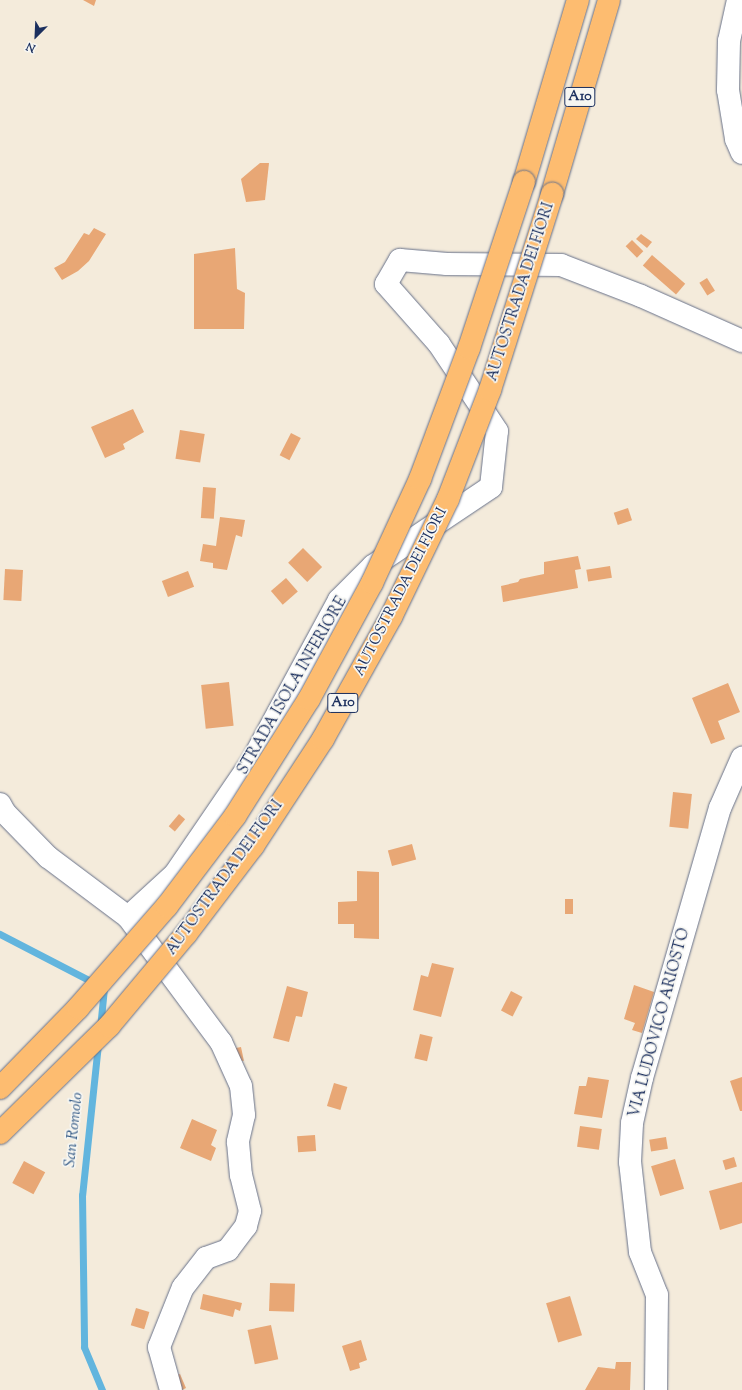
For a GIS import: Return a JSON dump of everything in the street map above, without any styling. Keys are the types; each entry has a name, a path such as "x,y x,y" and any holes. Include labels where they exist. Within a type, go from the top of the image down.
{"highway":[{"name":"AUTOSTRADA DEI FIORI","path":"0,1088 78,1008 167,906 235,816 309,699 372,583 420,479 469,348 524,182 578,0"},
{"name":"AUTOSTRADA DEI FIORI","path":"0,1133 109,1026 186,934 253,846 323,738 391,617 448,499 490,390 552,194 609,0"}],"street":[{"path":"738,0 729,41 728,90 736,139 742,153"},
{"name":"STRADA ISOLA INFERIORE","path":"128,917 175,874 252,760 339,600 373,566 491,487 497,431 439,344 386,284 400,260 447,264 561,265 641,296 742,341"},
{"name":"VIA LUDOVICO ARIOSTO","path":"656,1390 657,1295 640,1252 630,1162 632,1124 642,1078 720,808 742,758"},
{"path":"0,804 5,813 48,857 128,917 221,1042 241,1086 244,1115 238,1142 241,1175 250,1211 246,1226 228,1250 206,1258 183,1287 159,1346 171,1390"}],"building":[{"path":"83,0 96,0 94,6"},
{"path":"260,163 269,163 265,200 246,202 241,179"},
{"path":"94,228 106,234 89,261 78,271 62,280 54,268 65,262 84,233 89,235"},
{"path":"641,234 652,242 647,248 636,239"},
{"path":"632,240 643,251 637,258 626,246"},
{"path":"235,248 237,289 245,293 244,329 194,329 194,254"},
{"path":"652,255 685,284 676,294 643,266"},
{"path":"707,278 715,291 707,295 699,283"},
{"path":"133,409 144,432 123,444 125,449 105,458 91,427"},
{"path":"180,430 205,434 200,463 175,459"},
{"path":"291,433 301,438 289,460 280,455"},
{"path":"203,487 216,488 214,519 201,518"},
{"path":"628,508 632,520 618,525 614,513"},
{"path":"220,517 245,520 242,537 236,535 227,570 213,568 213,563 200,561 203,544 216,546"},
{"path":"303,548 322,567 307,582 288,563"},
{"path":"578,556 581,569 575,570 578,588 503,602 501,586 518,582 520,579 544,574 544,562"},
{"path":"610,566 612,578 588,582 586,570"},
{"path":"5,569 23,570 21,601 3,600"},
{"path":"188,571 194,587 168,597 162,581"},
{"path":"286,578 298,592 283,605 271,591"},
{"path":"229,682 234,726 206,729 201,685"},
{"path":"728,683 740,712 718,721 725,739 711,744 692,698"},
{"path":"673,792 692,794 688,829 669,827"},
{"path":"179,814 185,819 175,831 169,826"},
{"path":"412,844 416,859 392,866 388,850"},
{"path":"357,871 379,872 379,939 354,938 354,924 338,924 338,902 357,901"},
{"path":"565,899 573,899 573,914 565,914"},
{"path":"432,963 454,968 441,1017 413,1010 421,975 428,977"},
{"path":"634,985 654,992 642,1033 632,1030 635,1023 624,1019"},
{"path":"287,986 308,992 302,1017 296,1016 289,1042 273,1038"},
{"path":"511,991 523,997 513,1017 501,1011"},
{"path":"420,1034 433,1037 427,1061 414,1058"},
{"path":"241,1047 244,1061 235,1063 232,1049"},
{"path":"588,1077 609,1080 602,1118 574,1114 579,1086 586,1086"},
{"path":"742,1077 742,1111 740,1111 730,1081"},
{"path":"334,1083 347,1087 340,1110 327,1106"},
{"path":"192,1119 217,1130 211,1145 216,1148 211,1161 180,1148"},
{"path":"580,1126 602,1129 599,1150 577,1147"},
{"path":"315,1135 316,1151 298,1152 297,1136"},
{"path":"666,1137 668,1149 651,1152 649,1140"},
{"path":"734,1157 737,1167 725,1170 723,1161"},
{"path":"675,1159 684,1189 660,1196 651,1166"},
{"path":"24,1161 45,1172 33,1194 12,1183"},
{"path":"742,1182 742,1223 720,1230 709,1191"},
{"path":"270,1283 295,1284 294,1312 269,1311"},
{"path":"203,1294 242,1303 240,1311 235,1309 233,1317 200,1309"},
{"path":"570,1296 582,1335 558,1343 546,1303"},
{"path":"136,1308 149,1312 144,1329 131,1325"},
{"path":"271,1325 278,1359 255,1364 248,1330"},
{"path":"361,1340 367,1360 359,1363 360,1368 350,1371 342,1346"},
{"path":"616,1362 631,1362 630,1390 585,1390 598,1367 615,1369"},
{"path":"180,1374 186,1388 182,1390 172,1377"}],"waterway":[{"name":"San Romolo","path":"0,934 104,988 100,1028"},
{"name":"San Romolo","path":"98,1044 82,1195 84,1347 102,1390"}]}
